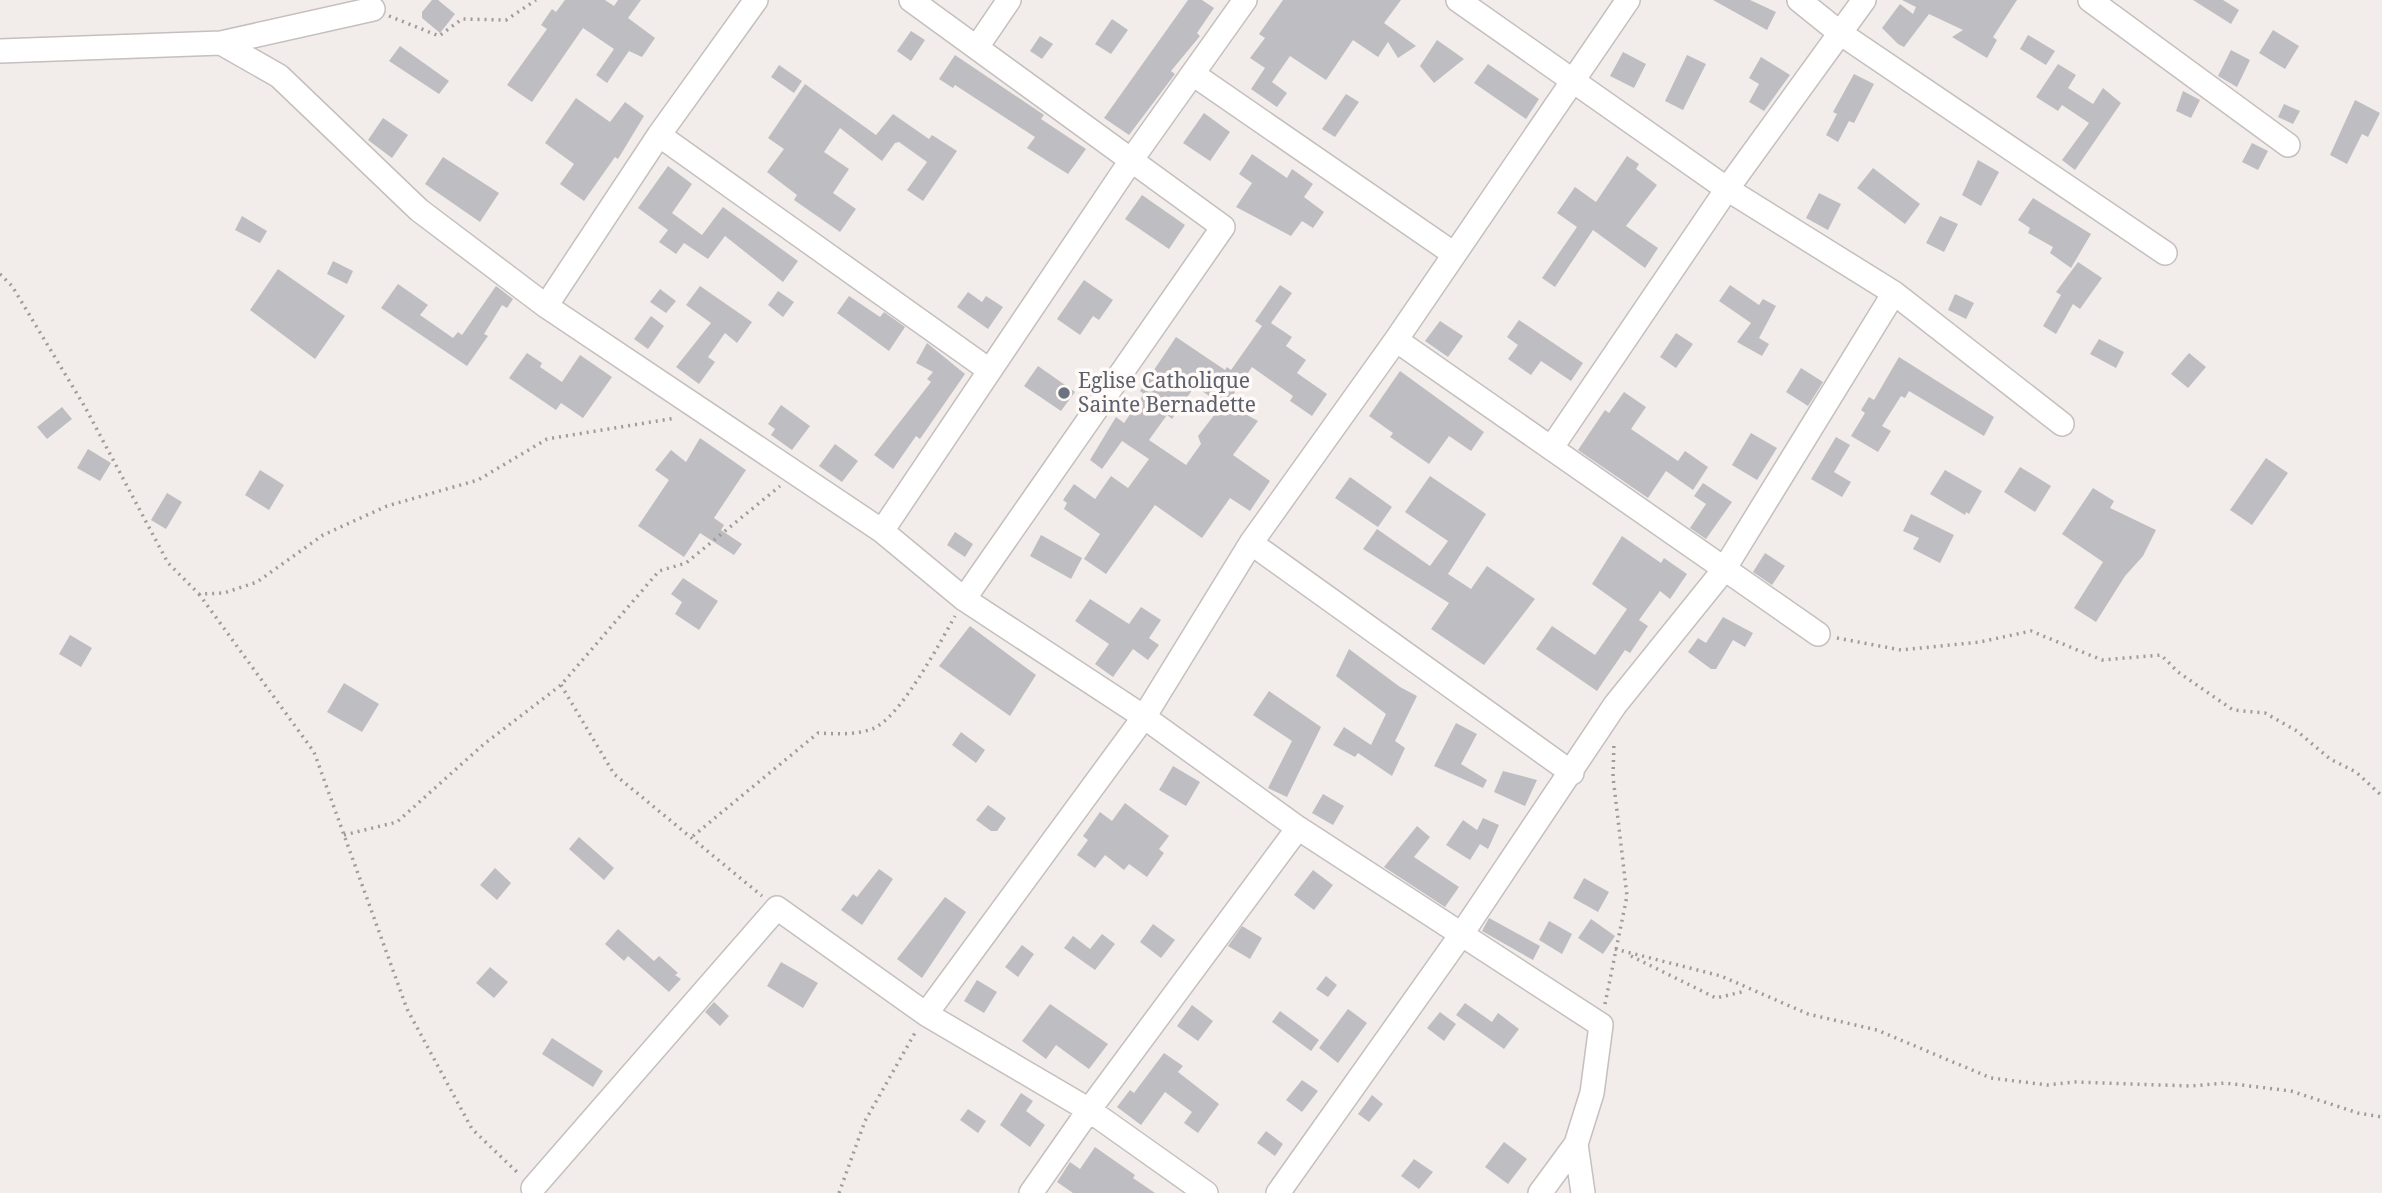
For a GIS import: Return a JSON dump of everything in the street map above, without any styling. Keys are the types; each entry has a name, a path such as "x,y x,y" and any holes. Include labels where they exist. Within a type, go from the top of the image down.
{"street":[{"path":"546,306 659,135 756,0"},
{"path":"911,0 1223,227 964,598"},
{"path":"977,47 1009,0"},
{"path":"883,531 1132,159 1245,0"},
{"path":"1458,0 1727,189 1894,293 2062,424"},
{"path":"926,1014 1144,717 1251,544 1396,340 1629,0"},
{"path":"1799,0 1840,33 2165,253"},
{"path":"1552,447 1727,189 1864,0"},
{"path":"2090,0 2288,145"},
{"path":"0,51 221,43 373,9"},
{"path":"221,43 279,76 419,210 546,306 883,531 964,598 1144,717 1298,828 1463,932 1601,1025 1592,1093 1576,1144 1540,1193"},
{"path":"1193,74 1454,254"},
{"path":"659,135 989,370"},
{"path":"1279,1193 1572,774 1615,705 1723,571 1894,293"},
{"path":"1396,340 1552,447 1723,571 1818,634"},
{"path":"1251,544 1572,774"},
{"path":"1031,1193 1089,1110 1298,828"},
{"path":"533,1188 776,908 926,1014 1089,1110 1206,1193"},
{"path":"1576,1144 1583,1193"}],"path":[{"path":"373,9 439,36 461,19 506,20 536,0"},
{"path":"0,274 12,286 85,407 168,563 199,594 314,751 407,1009 472,1129 533,1188"},
{"path":"199,594 224,593 257,582 323,535 387,506 478,480 547,439 706,413"},
{"path":"344,835 397,822 484,744 561,685 659,571 686,563 794,472"},
{"path":"693,836 818,733 844,734 875,728 918,682 964,598"},
{"path":"1818,634 1901,650 1980,642 2031,631 2102,660 2161,655 2178,672 2233,710 2265,713 2297,731 2330,759 2356,772 2382,796"},
{"path":"561,685 614,774 693,836 776,908"},
{"path":"1601,1025 1627,896 1613,777 1615,705"},
{"path":"1615,949 1716,998 1748,990"},
{"path":"1615,949 1721,976 1808,1014 1877,1030 1991,1078 2047,1085 2076,1082 2191,1086 2225,1083 2291,1091 2358,1113 2382,1117"},
{"path":"839,1193 865,1121 926,1014"}],"building":[{"path":"432,0 438,0 455,14 440,33 422,18 422,12"},
{"path":"565,0 605,0 614,6 618,0 641,0 628,18 655,38 642,57 629,51 607,83 596,75 614,49 583,28 532,102 507,85 547,29 541,25 552,9 556,12"},
{"path":"1188,0 1202,0 1214,8 1197,33 1200,36 1171,71 1175,74 1129,135 1104,118"},
{"path":"1283,0 1401,0 1384,23 1416,46 1398,58 1388,42 1378,57 1353,40 1326,80 1290,56 1272,82 1287,93 1277,107 1251,89 1265,68 1250,58 1265,38 1259,34"},
{"path":"1713,0 1750,0 1776,12 1767,30"},
{"path":"1902,0 2017,0 1993,37 1997,40 1987,58 1952,37 1963,30 1929,14 1904,47 1898,44 1882,28 1900,4 1913,14 1916,7"},
{"path":"2193,0 2223,0 2239,10 2231,24"},
{"path":"1112,19 1128,30 1111,54 1095,44"},
{"path":"2273,30 2299,46 2285,69 2259,53"},
{"path":"911,31 925,40 911,61 897,51"},
{"path":"2028,35 2055,51 2046,65 2020,49"},
{"path":"1040,36 1053,44 1042,59 1030,51"},
{"path":"1437,40 1464,59 1434,83 1420,66"},
{"path":"400,46 449,81 439,94 389,61"},
{"path":"2231,50 2250,60 2237,87 2218,76"},
{"path":"1623,52 1646,64 1634,88 1610,76"},
{"path":"955,55 1044,115 1041,119 1086,149 1068,174 1027,148 1035,137 955,85 953,88 939,79"},
{"path":"1687,55 1706,64 1683,110 1665,101"},
{"path":"1761,57 1790,75 1764,111 1749,102 1759,84 1749,78"},
{"path":"1488,64 1539,99 1526,119 1474,83"},
{"path":"2058,64 2076,75 2068,88 2093,104 2103,88 2121,103 2075,170 2062,160 2089,123 2062,105 2058,111 2036,97"},
{"path":"779,65 802,81 794,93 771,77"},
{"path":"1854,74 1874,84 1854,123 1849,121 1838,142 1826,135 1837,114 1833,112"},
{"path":"805,84 876,135 893,114 929,139 932,135 957,151 923,201 907,190 927,162 899,142 895,143 882,161 840,128 824,152 849,169 833,193 856,209 840,232 794,200 797,195 767,172 784,149 768,138"},
{"path":"2183,91 2200,100 2191,118 2176,111"},
{"path":"1346,94 1359,102 1335,137 1322,129"},
{"path":"576,98 610,122 625,102 644,116 618,159 615,157 584,201 560,184 574,164 545,143"},
{"path":"2355,100 2380,113 2368,137 2362,134 2347,164 2330,155"},
{"path":"2284,104 2300,111 2293,124 2278,117"},
{"path":"1204,113 1230,132 1210,161 1183,143"},
{"path":"383,118 408,135 392,158 368,140"},
{"path":"2252,143 2268,151 2258,170 2242,162"},
{"path":"1252,154 1287,178 1292,169 1313,184 1304,197 1324,212 1313,228 1302,221 1291,236 1236,207 1252,183 1239,174"},
{"path":"1627,156 1639,164 1636,169 1657,185 1626,226 1658,248 1645,268 1593,230 1555,287 1542,278 1577,227 1557,213 1575,187 1596,202"},
{"path":"443,157 499,193 480,222 425,184"},
{"path":"1978,160 1999,172 1981,206 1962,195"},
{"path":"668,166 692,184 672,213 702,235 723,207 798,261 783,282 725,236 708,259 684,243 676,254 659,242 668,230 638,208"},
{"path":"1873,168 1920,204 1905,224 1857,188"},
{"path":"1819,193 1841,204 1828,230 1806,218"},
{"path":"1142,195 1185,225 1169,249 1125,219"},
{"path":"2033,198 2091,234 2071,268 2050,253 2053,247 2028,233 2030,228 2018,220"},
{"path":"242,216 267,231 260,243 235,230"},
{"path":"1940,216 1958,224 1944,252 1926,243"},
{"path":"333,261 353,271 347,284 327,274"},
{"path":"2078,262 2102,278 2080,309 2073,304 2056,334 2043,326 2061,295 2056,292"},
{"path":"278,269 345,316 315,359 250,310"},
{"path":"1084,280 1113,300 1099,320 1093,316 1080,335 1057,319"},
{"path":"398,284 428,305 420,315 453,338 458,332 462,335 496,286 513,299 507,308 502,305 484,334 488,336 467,366 381,308"},
{"path":"1280,285 1292,293 1271,323 1292,337 1286,346 1306,360 1297,373 1327,394 1312,416 1290,401 1293,396 1252,367 1227,404 1258,421 1233,455 1270,481 1250,511 1230,498 1202,538 1155,505 1106,574 1084,559 1100,534 1064,509 1067,503 1063,500 1074,484 1095,499 1111,476 1128,488 1149,459 1122,441 1102,469 1090,460 1116,417 1124,423 1144,394 1140,391 1176,337 1225,370 1227,367 1231,370 1262,326 1255,321","holes":["1195,386 1222,405 1198,436 1201,444 1186,465 1149,440 1167,415 1172,419"]},
{"path":"1730,285 1759,305 1763,299 1776,306 1759,338 1769,344 1762,356 1737,342 1751,323 1719,301"},
{"path":"700,286 752,322 737,343 725,333 708,357 715,362 699,384 676,367 711,323 686,305"},
{"path":"660,289 676,301 666,313 650,302"},
{"path":"778,291 794,302 783,317 768,305"},
{"path":"968,292 982,302 986,296 1003,307 988,329 957,307"},
{"path":"1955,294 1974,303 1966,319 1948,310"},
{"path":"849,296 880,317 884,312 905,327 889,351 837,313"},
{"path":"651,316 664,326 648,349 634,339"},
{"path":"1519,320 1583,363 1571,381 1541,361 1531,375 1508,359 1518,345 1507,337"},
{"path":"1440,321 1463,336 1448,357 1425,341"},
{"path":"1676,333 1693,344 1676,368 1660,357"},
{"path":"2099,339 2124,352 2116,368 2090,354"},
{"path":"927,343 965,374 920,439 916,436 893,469 874,455 931,382 927,379 933,372 916,363"},
{"path":"527,353 542,363 540,367 562,382 580,355 612,377 583,418 561,403 556,410 509,378"},
{"path":"2189,353 2206,367 2188,388 2171,374"},
{"path":"1899,357 1994,417 1984,436 1909,391 1905,398 1901,396 1882,426 1891,431 1878,452 1851,436 1865,413 1861,410 1869,397 1874,400"},
{"path":"1038,366 1075,392 1061,411 1024,386"},
{"path":"1801,368 1823,382 1808,406 1786,392"},
{"path":"1400,371 1484,432 1471,451 1449,436 1429,464 1390,437 1393,433 1369,416"},
{"path":"1624,392 1646,407 1631,429 1678,461 1685,451 1708,467 1693,490 1666,471 1648,498 1578,450 1605,410 1609,413"},
{"path":"781,405 810,426 792,450 771,435 775,429 768,424"},
{"path":"62,407 72,419 47,439 37,427"},
{"path":"1751,433 1777,448 1757,480 1732,465"},
{"path":"1836,437 1850,445 1834,472 1851,482 1842,497 1811,479"},
{"path":"700,438 746,470 714,518 724,525 721,530 742,544 734,555 700,533 684,557 638,526 669,480 655,470 671,450 686,462"},
{"path":"835,444 858,461 842,482 819,466"},
{"path":"88,449 111,463 100,481 77,468"},
{"path":"2266,458 2288,473 2252,525 2230,510"},
{"path":"2020,467 2051,486 2035,512 2004,492"},
{"path":"260,470 284,485 269,510 245,495"},
{"path":"1945,470 1982,491 1969,514 1966,512 1965,515 1930,494"},
{"path":"1430,476 1486,514 1448,574 1471,589 1487,566 1535,599 1484,665 1431,629 1449,603 1363,549 1377,529 1430,566 1448,541 1405,512"},
{"path":"1350,477 1392,507 1378,527 1335,498"},
{"path":"1703,483 1732,502 1706,539 1690,528 1706,504 1694,496"},
{"path":"2093,488 2114,501 2110,508 2156,530 2143,556 2125,576 2096,622 2074,608 2103,562 2062,534"},
{"path":"167,493 182,502 166,529 151,520"},
{"path":"1911,514 1954,535 1940,563 1913,549 1919,538 1903,531"},
{"path":"955,532 973,544 965,557 947,545"},
{"path":"1041,535 1082,558 1071,579 1030,556"},
{"path":"1622,536 1661,563 1664,558 1687,574 1670,599 1660,591 1639,620 1648,626 1630,653 1625,650 1597,691 1536,649 1552,626 1595,655 1627,609 1592,584"},
{"path":"1765,553 1785,566 1772,585 1753,572"},
{"path":"683,578 718,601 699,630 675,614 682,602 671,594"},
{"path":"1090,599 1129,624 1141,607 1161,620 1149,638 1159,645 1148,660 1133,649 1113,677 1095,664 1109,644 1075,621"},
{"path":"1723,617 1753,633 1745,647 1733,640 1716,669 1711,669 1688,652 1698,638 1706,643"},
{"path":"970,626 1036,675 1010,716 939,666"},
{"path":"70,635 92,648 81,667 59,654"},
{"path":"1349,649 1400,687 1417,696 1395,741 1405,748 1392,776 1358,753 1355,757 1333,745 1344,727 1371,745 1386,714 1336,676"},
{"path":"344,683 379,704 362,732 327,712"},
{"path":"1269,691 1321,727 1287,797 1268,788 1292,741 1253,715"},
{"path":"1456,723 1477,734 1461,764 1487,780 1483,788 1434,766"},
{"path":"961,732 985,750 976,763 952,745"},
{"path":"1173,766 1200,782 1186,806 1159,790"},
{"path":"1503,771 1537,780 1525,806 1494,792"},
{"path":"1323,794 1344,806 1333,825 1312,813"},
{"path":"1125,803 1169,836 1159,849 1164,853 1147,877 1129,864 1124,870 1105,855 1095,868 1077,855 1088,840 1083,836 1100,812 1112,821"},
{"path":"988,805 1006,818 997,831 991,831 976,820"},
{"path":"1483,818 1499,825 1488,849 1480,844 1470,860 1446,845 1463,820 1477,830"},
{"path":"1417,826 1430,837 1414,857 1459,887 1445,907 1384,867"},
{"path":"579,837 614,868 604,880 569,849"},
{"path":"495,868 511,883 497,900 480,885"},
{"path":"879,869 893,879 862,925 841,910 853,894 857,897"},
{"path":"1313,870 1333,885 1314,910 1294,895"},
{"path":"1584,878 1609,892 1598,912 1573,898"},
{"path":"945,897 966,912 922,978 897,959"},
{"path":"1489,918 1540,946 1533,960 1482,931"},
{"path":"1591,919 1615,936 1603,954 1578,938"},
{"path":"1549,921 1572,934 1562,954 1539,940"},
{"path":"1153,924 1175,940 1161,958 1140,942"},
{"path":"1242,926 1262,938 1250,959 1228,946"},
{"path":"618,929 654,961 659,956 678,973 675,975 681,979 669,992 628,956 624,961 605,944"},
{"path":"1102,934 1115,944 1095,970 1064,948 1073,936 1090,949"},
{"path":"1022,945 1034,954 1018,977 1005,967"},
{"path":"781,962 818,983 803,1008 767,986"},
{"path":"490,967 508,982 494,998 476,983"},
{"path":"1326,976 1337,985 1328,997 1316,989"},
{"path":"977,980 997,992 984,1013 964,1001"},
{"path":"714,1002 729,1016 720,1026 705,1012"},
{"path":"1465,1003 1492,1022 1498,1013 1519,1029 1504,1049 1456,1015"},
{"path":"1050,1004 1108,1044 1089,1069 1056,1045 1046,1059 1022,1041"},
{"path":"1192,1005 1213,1021 1198,1041 1177,1026"},
{"path":"1348,1009 1367,1023 1338,1063 1319,1048"},
{"path":"1280,1011 1319,1040 1311,1051 1272,1022"},
{"path":"1440,1012 1456,1024 1444,1041 1427,1028"},
{"path":"552,1038 603,1071 593,1087 542,1054"},
{"path":"1164,1053 1183,1066 1178,1072 1219,1104 1198,1133 1184,1123 1192,1112 1165,1092 1141,1125 1117,1107 1130,1090 1134,1093"},
{"path":"1302,1080 1318,1091 1302,1112 1286,1100"},
{"path":"1021,1093 1033,1101 1026,1111 1045,1125 1030,1147 1000,1125"},
{"path":"1372,1095 1383,1104 1369,1122 1358,1114"},
{"path":"968,1109 986,1121 978,1133 960,1120"},
{"path":"1266,1131 1283,1144 1275,1156 1257,1143"},
{"path":"1504,1142 1527,1159 1508,1184 1485,1167"},
{"path":"1095,1147 1135,1175 1133,1178 1155,1193 1073,1193 1057,1182 1070,1162 1080,1169"},
{"path":"1414,1159 1433,1172 1419,1189 1401,1176"}],"place":[{"name":"Eglise Catholique Sainte Bernadette","path":"1064,393"}]}
